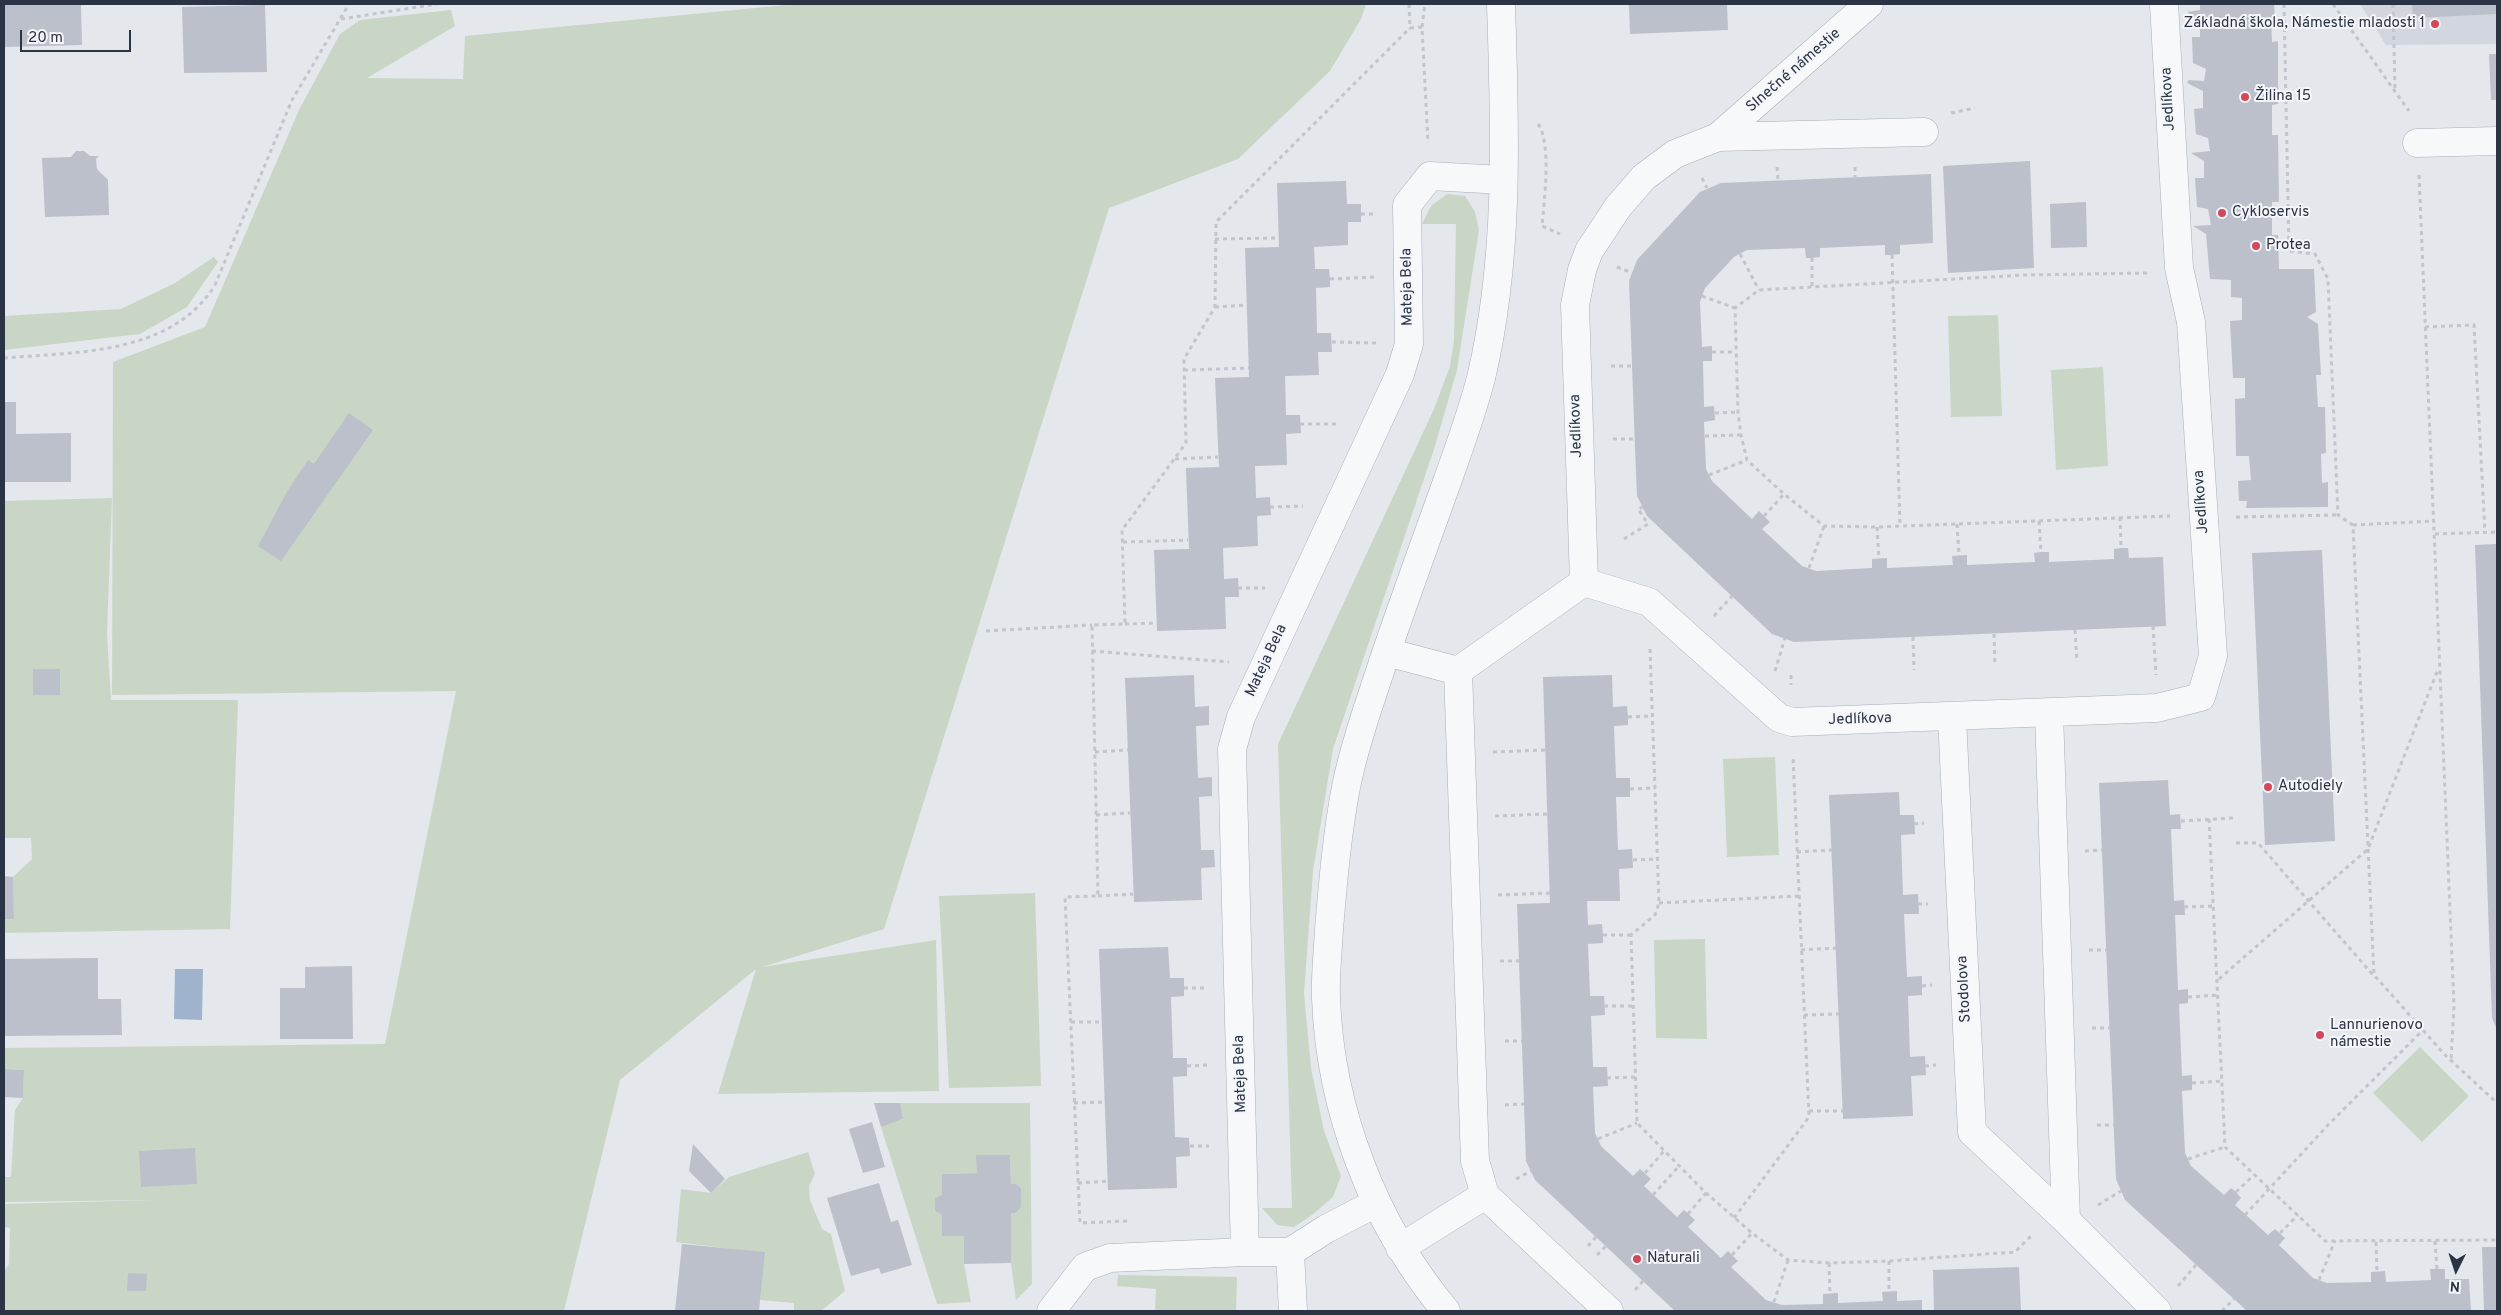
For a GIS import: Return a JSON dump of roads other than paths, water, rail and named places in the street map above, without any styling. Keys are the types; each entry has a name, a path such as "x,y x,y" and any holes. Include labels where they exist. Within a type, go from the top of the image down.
{"street":[{"path":"1446,1311 1400,1248 1376,1203 1346,1120 1330,1045 1326,997 1334,868 1347,784 1387,652 1466,428 1480,380 1489,337 1499,257 1503,180 1504,130 1501,4"},
{"name":"Slnečné námestie","path":"1718,137 1869,4"},
{"name":"Jedlíkova","path":"1924,132 1718,137 1675,154 1644,177 1618,207 1589,251 1582,270 1575,305 1584,582 1648,602 1779,718 1792,722 2157,708 2201,697 2213,656 2191,322 2179,268 2164,4"},
{"path":"2417,143 2497,141"},
{"name":"Mateja Bela","path":"1245,1252 1232,749 1241,717 1264,665 1400,374 1409,344 1407,205 1430,176 1503,180"},
{"path":"1458,671 1584,582"},
{"path":"1387,652 1458,671"},
{"path":"1458,671 1475,1162 1484,1196 1609,1311"},
{"path":"2050,713 2066,1220"},
{"name":"Stodolova","path":"1952,717 1972,1132 2066,1220 2157,1311"},
{"path":"1400,1248 1484,1196"},
{"path":"1051,1311 1084,1268 1110,1258 1290,1252 1326,1229 1376,1203"},
{"path":"1290,1252 1293,1311"}],"water":[{"path":"175,969 203,969 202,1020 174,1019"}],"place":[{"name":"Základná škola, Námestie mladosti 1","path":"2435,24"},
{"name":"Žilina 15","path":"2245,97"},
{"name":"Cykloservis","path":"2222,213"},
{"name":"Protea","path":"2256,246"},
{"name":"Autodiely","path":"2268,787"},
{"name":"Lannurienovo námestie","path":"2320,1035"},
{"name":"Naturali","path":"1637,1259"}]}
